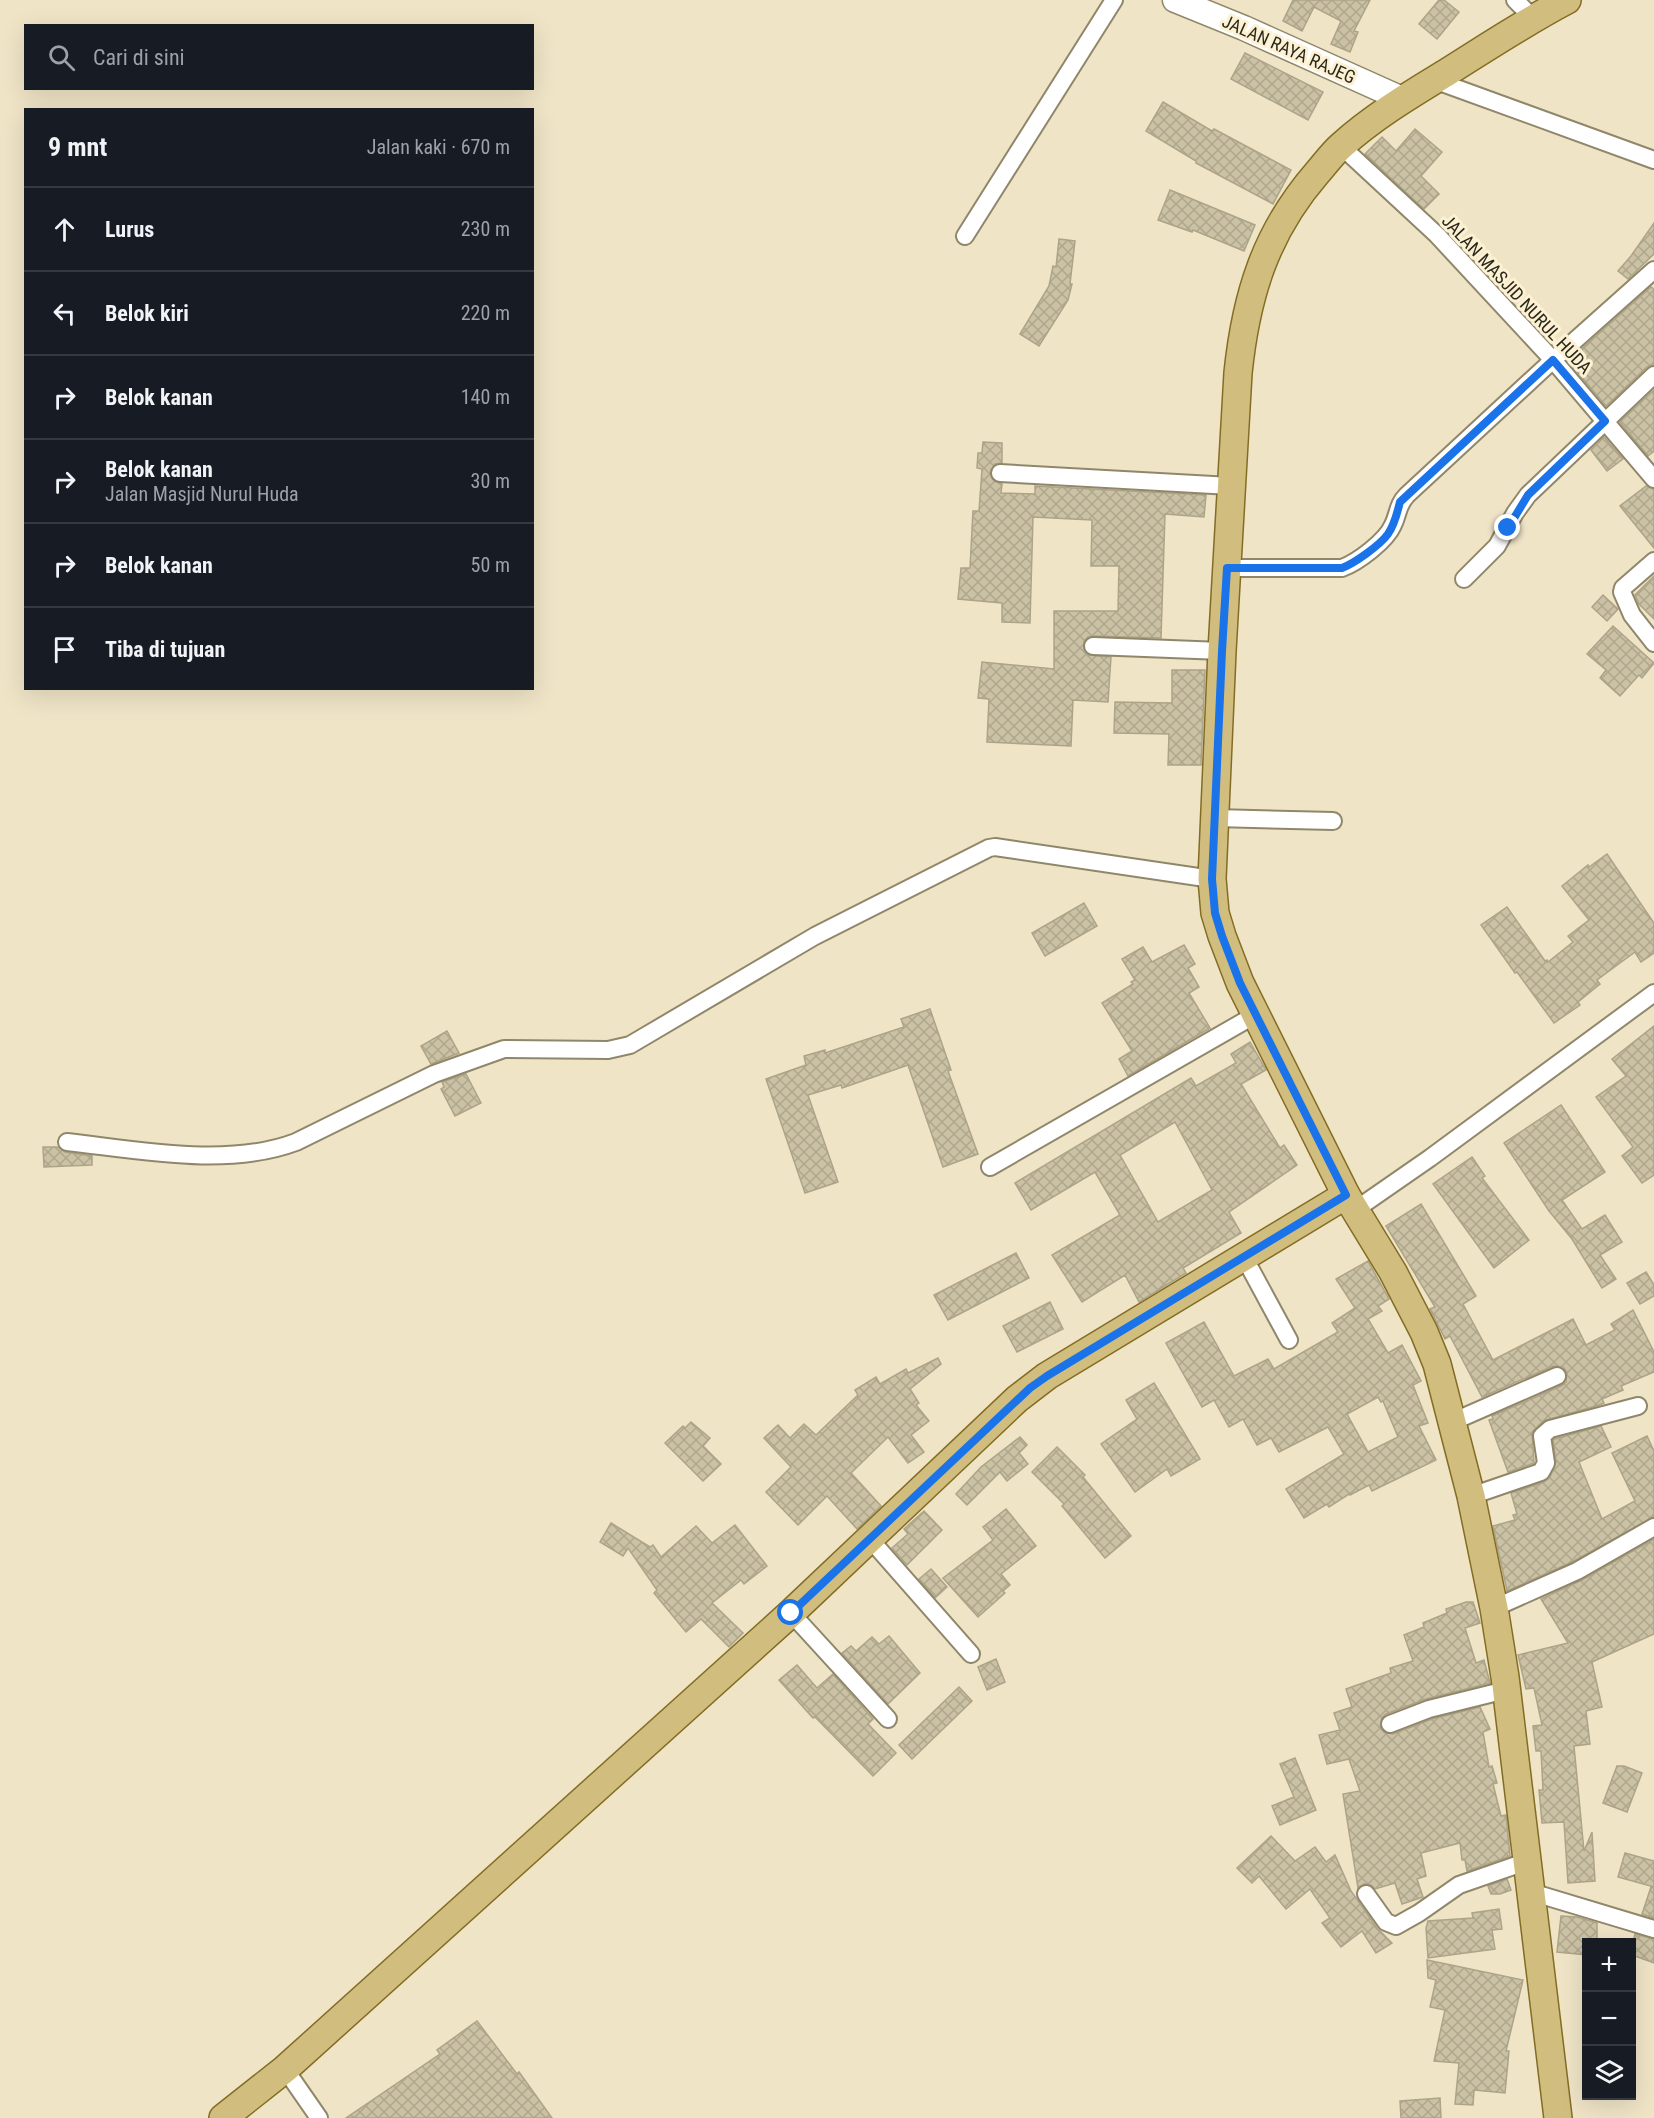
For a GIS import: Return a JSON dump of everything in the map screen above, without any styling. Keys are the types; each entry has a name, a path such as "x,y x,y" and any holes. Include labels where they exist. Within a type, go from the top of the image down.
{"main road":[{"name":"JALAN RAYA RAJEG","path":"1175,0 1244,28 1402,99"},
{"path":"1558,2118 1532,1892 1494,1608 1471,1496 1437,1364 1424,1332 1393,1272 1351,1203 1255,1015 1222,936 1215,913 1212,879 1222,651 1240,352 1242,332 1253,287 1272,239 1303,189 1341,146 1402,99 1434,80 1524,9 1567,0"},
{"path":"223,2118 285,2069 791,1613 1030,1388 1244,1257 1351,1203"}],"street":[{"path":"965,236 1114,0"},
{"path":"1434,80 1654,160"},
{"name":"JALAN MASJID NURUL HUDA","path":"1341,146 1437,235 1553,360 1652,472"},
{"path":"1227,568 1342,568 1355,561 1388,534 1395,522 1400,502 1654,270"},
{"path":"1464,579 1497,546 1528,495 1654,375"},
{"path":"1000,473 1231,486"},
{"path":"1654,561 1623,588 1622,592 1632,615 1654,644"},
{"path":"1093,646 1222,651"},
{"path":"1215,818 1333,821"},
{"path":"67,1142 196,1156 277,1149 296,1142 434,1074 494,1051 514,1049 608,1050 630,1045 815,936 989,848 995,847 1212,879"},
{"path":"1351,1203 1430,1158 1654,993"},
{"path":"990,1167 1255,1015"},
{"path":"1244,1257 1289,1340"},
{"path":"1452,1422 1557,1376"},
{"path":"1471,1496 1541,1472 1546,1463 1542,1436 1550,1429 1638,1406"},
{"path":"1494,1608 1577,1571 1654,1527"},
{"path":"869,1538 956,1634 971,1654"},
{"path":"791,1613 888,1719"},
{"path":"1390,1724 1429,1710 1506,1690"},
{"path":"1366,1894 1386,1922 1396,1926 1459,1885 1528,1861"},
{"path":"1532,1892 1654,1929"},
{"path":"285,2069 319,2118"}],"building":[{"path":"1293,0 1370,0 1354,31 1358,32 1350,52 1331,44 1341,21 1314,7 1302,31 1283,21"},
{"path":"1439,0 1444,0 1459,12 1437,39 1419,24"},
{"path":"1245,53 1323,92 1308,120 1231,79"},
{"path":"1163,102 1212,131 1214,129 1291,170 1273,204 1196,163 1146,131"},
{"path":"1415,129 1442,152 1421,176 1439,194 1424,209 1365,154 1382,137 1396,151"},
{"path":"1170,190 1255,225 1244,251 1193,230 1192,232 1158,220"},
{"path":"1654,223 1654,254 1628,279 1618,271"},
{"path":"1059,239 1075,241 1070,284 1072,284 1068,300 1039,346 1020,334 1049,286 1053,266 1056,267"},
{"path":"1651,287 1654,289 1654,365 1647,367 1606,406 1568,361"},
{"path":"1654,390 1654,451 1648,456 1620,422"},
{"path":"1604,437 1623,459 1607,471 1591,450"},
{"path":"983,442 1002,443 1002,463 995,464 990,473 994,481 1002,484 1001,493 1035,494 1035,486 1206,495 1204,517 1165,514 1161,638 1093,636 1084,641 1084,650 1088,655 1111,657 1108,702 1073,700 1071,746 987,742 989,699 978,698 982,662 1054,669 1054,611 1118,611 1119,566 1091,566 1092,520 1033,517 1030,623 1002,622 1002,603 958,599 961,568 970,568 973,511 979,511 982,469 977,468 978,453 982,453"},
{"path":"1646,486 1654,489 1654,548 1620,506"},
{"path":"1654,576 1654,619 1639,604 1635,595"},
{"path":"1603,595 1618,609 1607,621 1592,607"},
{"path":"1613,626 1654,663 1642,678 1639,675 1620,696 1600,678 1606,670 1587,654"},
{"path":"1172,670 1205,670 1201,765 1168,765 1169,734 1114,733 1115,702 1172,703"},
{"path":"1607,854 1654,923 1654,953 1641,962 1635,952 1597,980 1600,984 1578,1002 1580,1005 1554,1023 1481,925 1507,907 1545,961 1548,962 1573,942 1568,936 1589,920 1562,886 1588,865 1589,867"},
{"path":"1084,903 1097,926 1045,956 1032,933"},
{"path":"1184,945 1195,964 1188,968 1199,987 1189,993 1210,1028 1128,1076 1119,1059 1132,1051 1102,1003 1133,984 1131,982 1135,980 1122,959 1143,947 1152,962"},
{"path":"930,1009 951,1070 948,1071 978,1154 943,1167 908,1065 842,1088 841,1085 808,1095 838,1182 805,1193 766,1079 806,1065 804,1056 825,1050 825,1053 904,1027 901,1019"},
{"path":"1654,1026 1654,1175 1642,1183 1622,1156 1633,1147 1596,1097 1626,1076 1612,1059"},
{"path":"447,1031 459,1053 431,1064 421,1046"},
{"path":"1250,1042 1266,1070 1241,1084 1280,1148 1284,1145 1297,1165 1229,1212 1241,1233 1183,1268 1186,1273 1139,1302 1125,1275 1082,1302 1052,1255 1120,1215 1095,1172 1031,1210 1015,1183 1191,1078 1196,1086 1236,1063 1231,1054","holes":["1175,1122 1212,1190 1158,1222 1120,1155"]},
{"path":"466,1074 481,1103 455,1116 441,1089 444,1087 442,1082"},
{"path":"1561,1105 1605,1172 1562,1200 1582,1229 1605,1215 1622,1242 1600,1255 1616,1279 1602,1288 1572,1239 1549,1211 1504,1143"},
{"path":"43,1147 58,1147 65,1152 92,1156 92,1165 44,1167"},
{"path":"1472,1157 1485,1176 1482,1178 1529,1240 1494,1268 1433,1184"},
{"path":"1421,1204 1476,1296 1463,1304 1493,1360 1573,1319 1586,1345 1615,1330 1611,1324 1633,1310 1654,1352 1654,1372 1621,1386 1623,1390 1602,1399 1604,1403 1544,1421 1532,1433 1534,1463 1508,1472 1489,1420 1493,1419 1492,1416 1561,1386 1566,1382 1567,1372 1563,1367 1553,1366 1482,1397 1450,1336 1445,1339 1430,1309 1435,1307 1386,1226"},
{"path":"1016,1253 1029,1278 948,1320 934,1295"},
{"path":"1368,1261 1389,1299 1378,1306 1382,1311 1368,1319 1388,1353 1402,1345 1421,1381 1413,1385 1428,1423 1419,1426 1436,1460 1372,1491 1369,1485 1329,1507 1327,1504 1304,1518 1286,1489 1344,1454 1328,1427 1279,1452 1271,1438 1257,1445 1243,1419 1229,1427 1214,1400 1202,1407 1166,1343 1204,1322 1234,1376 1268,1359 1274,1369 1338,1332 1332,1323 1355,1308 1336,1279","holes":["1378,1397 1381,1402 1383,1401 1398,1437 1368,1452 1347,1414"]},
{"path":"1646,1272 1654,1285 1654,1296 1640,1304 1627,1283"},
{"path":"1050,1302 1063,1329 1017,1352 1003,1326"},
{"path":"938,1358 941,1364 910,1389 919,1403 916,1405 929,1421 911,1435 924,1452 908,1463 888,1437 851,1473 881,1506 857,1529 827,1496 798,1525 766,1492 791,1467 764,1438 778,1425 790,1438 804,1424 816,1435 858,1395 855,1390 876,1377 880,1384 906,1369 908,1373"},
{"path":"1154,1383 1200,1459 1171,1476 1167,1469 1135,1492 1101,1444 1137,1419 1126,1400"},
{"path":"691,1422 710,1438 703,1446 721,1464 703,1481 665,1443 683,1426 685,1428"},
{"path":"1601,1426 1611,1447 1579,1462 1602,1519 1635,1501 1612,1453 1647,1436 1654,1451 1654,1517 1572,1562 1507,1591 1493,1526 1515,1520 1513,1515 1517,1514 1511,1493 1544,1482 1550,1477 1556,1462 1553,1440"},
{"path":"1020,1437 1027,1445 1019,1453 1028,1464 1007,1481 1000,1472 967,1505 956,1494 981,1467"},
{"path":"1057,1447 1085,1475 1083,1477 1131,1536 1105,1558 1062,1506 1064,1504 1032,1472"},
{"path":"1006,1509 1036,1546 1001,1574 1010,1585 1003,1591 1005,1593 978,1617 943,1578 993,1540 983,1527"},
{"path":"924,1511 942,1530 907,1565 892,1548 908,1534 904,1529"},
{"path":"611,1523 650,1547 653,1545 661,1557 696,1526 712,1543 735,1525 767,1566 744,1584 741,1580 712,1603 743,1633 729,1647 701,1619 686,1632 654,1593 657,1590 628,1548 623,1556 600,1542"},
{"path":"1654,1539 1654,1634 1592,1662 1602,1707 1586,1711 1590,1744 1574,1746 1584,1851 1592,1832 1595,1881 1568,1883 1564,1822 1542,1823 1539,1790 1543,1790 1541,1751 1536,1751 1533,1726 1542,1725 1534,1688 1526,1689 1518,1655 1568,1643 1541,1599 1582,1580"},
{"path":"931,1569 947,1587 935,1598 919,1579"},
{"path":"1473,1602 1480,1623 1465,1628 1476,1663 1484,1660 1490,1683 1426,1699 1386,1714 1382,1718 1380,1727 1384,1732 1393,1734 1432,1719 1480,1707 1490,1729 1483,1732 1489,1767 1492,1766 1497,1783 1493,1784 1501,1816 1506,1815 1510,1856 1467,1871 1465,1860 1462,1860 1460,1843 1421,1853 1426,1876 1417,1879 1423,1897 1402,1904 1395,1883 1375,1889 1371,1885 1364,1884 1358,1888 1343,1794 1360,1791 1349,1759 1327,1764 1319,1735 1340,1730 1334,1713 1352,1707 1346,1689 1391,1673 1390,1668 1413,1661 1404,1635 1424,1627 1423,1623 1447,1613 1446,1609"},
{"path":"889,1636 920,1673 888,1704 842,1653 851,1646 856,1651 872,1637 879,1644"},
{"path":"996,1659 1005,1682 987,1690 978,1667"},
{"path":"797,1665 817,1688 833,1674 873,1719 868,1724 896,1753 873,1776 815,1717 813,1718 779,1680"},
{"path":"959,1687 972,1701 912,1759 899,1745"},
{"path":"1295,1758 1316,1810 1280,1825 1272,1806 1294,1797 1280,1764"},
{"path":"1617,1766 1624,1766 1642,1773 1627,1812 1603,1803"},
{"path":"1271,1836 1295,1861 1315,1847 1326,1862 1335,1855 1351,1891 1377,1928 1392,1943 1376,1953 1362,1931 1341,1947 1322,1923 1330,1918 1310,1889 1286,1909 1259,1876 1252,1883 1237,1868"},
{"path":"1625,1853 1654,1861 1654,1887 1618,1877"},
{"path":"1507,1879 1511,1890 1491,1894 1488,1886"},
{"path":"1651,1887 1654,1887 1654,1918 1642,1914"},
{"path":"1499,1909 1502,1929 1492,1930 1495,1949 1428,1958 1426,1928 1428,1921 1473,1918 1472,1913"},
{"path":"1561,1916 1577,1917 1597,1923 1597,1938 1582,1938 1582,1954 1557,1952"},
{"path":"1635,1934 1654,1939 1654,1963 1636,1956 1636,1938 1634,1938"},
{"path":"1427,1960 1523,1980 1506,2051 1509,2051 1505,2093 1474,2090 1473,2105 1455,2104 1459,2063 1434,2061 1445,2010 1430,2007 1436,1980 1428,1978"},
{"path":"477,2021 517,2074 519,2072 552,2118 346,2118 440,2054 437,2050"},
{"path":"1440,2098 1441,2118 1401,2118 1400,2101"}],"route":[{"path":"791,1613 1030,1388 1346,1195 1240,983 1215,913 1212,879 1227,568 1342,568 1355,561 1388,534 1395,522 1400,502 1553,360 1605,421 1528,495 1508,528"}]}
